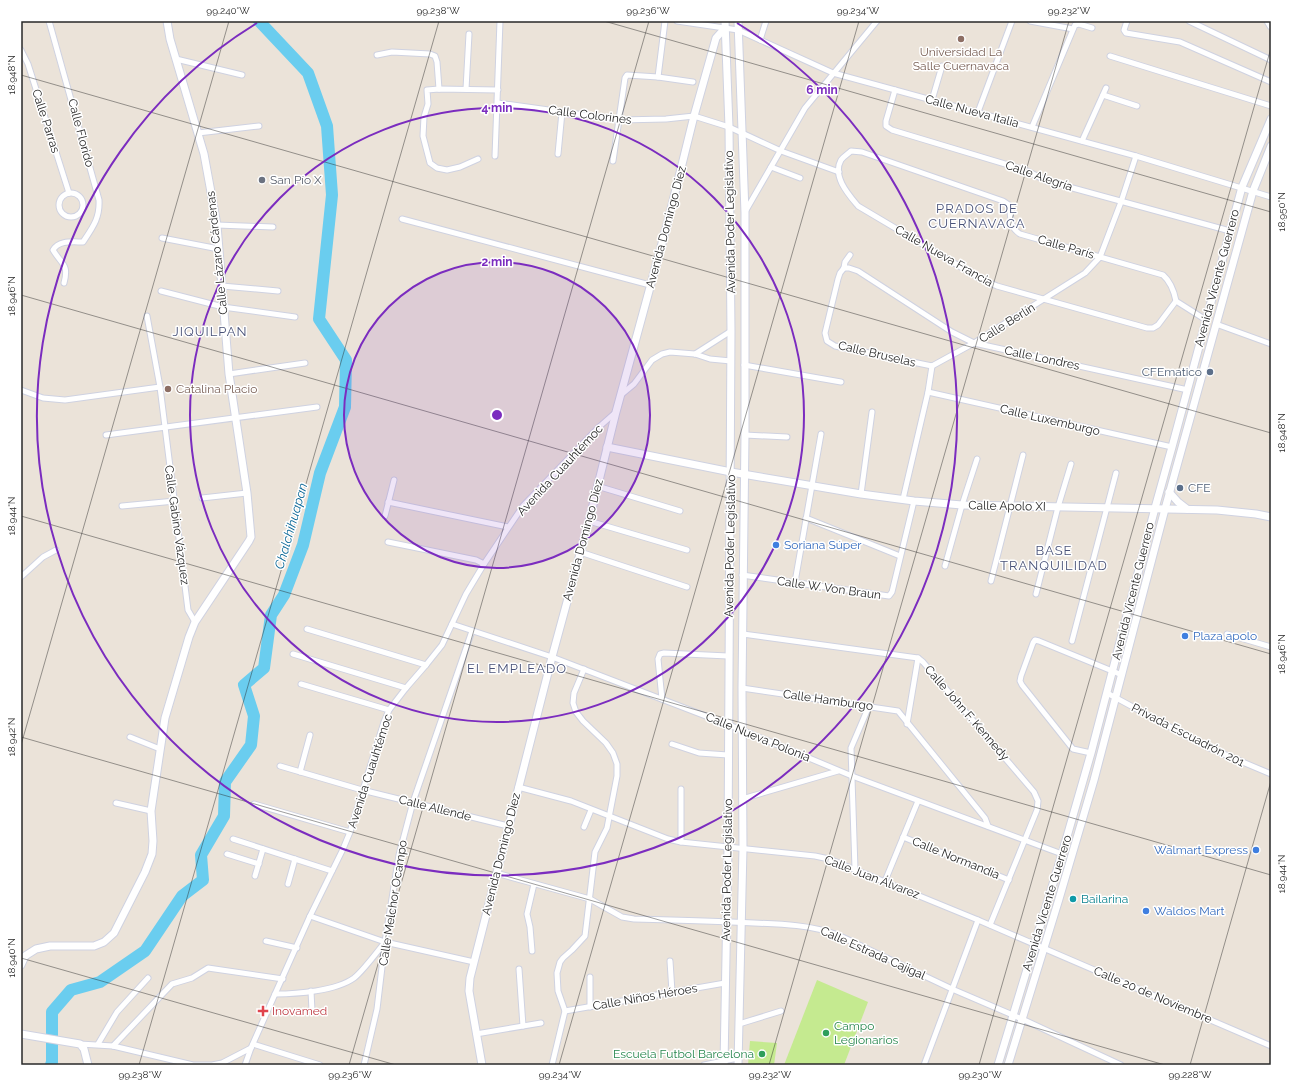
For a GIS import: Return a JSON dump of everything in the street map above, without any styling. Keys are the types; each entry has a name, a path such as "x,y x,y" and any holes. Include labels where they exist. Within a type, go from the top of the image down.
{"main road":[{"name":"Calle Lázaro Cárdenas","path":"21,965 26,956 36,949 50,946 94,946 104,942 114,933 145,872 152,854 153,840 151,811 165,718 195,622 250,541 251,531 247,493 229,374 216,224 204,154 170,39 167,21"},
{"path":"738,21 738,30"},
{"path":"1268,21 1271,26"},
{"name":"Avenida Domingo Diez","path":"482,1065 468,991 470,978 518,787 589,521 616,412 667,225 694,116 716,38 725,24"},
{"name":"Avenida Poder Legislativo","path":"724,1063 728,847 728,656 731,472 729,128 725,24"},
{"name":"Avenida Poder Legislativo","path":"738,30 745,213 745,435 742,575 743,848 738,1061"},
{"name":"Avenida Vicente Guerrero","path":"998,1065 1014,1016 1091,753 1155,508 1242,188 1271,119"},
{"name":"Avenida Vicente Guerrero","path":"1008,1065 1072,856 1116,698 1165,509 1253,191 1271,146"},
{"name":"Calle Apolo XI","path":"608,447 731,472 861,494 914,501 962,505 1218,510 1271,517"},
{"path":"1170,492 1187,510"},
{"path":"24,1035 80,1044 84,1049 88,1065"}],"street":[{"name":"Calle Florido","path":"49,21 99,200 99,212 93,228 83,242 62,243 56,245 53,250 66,266 64,283"},
{"path":"495,156 500,21"},
{"path":"658,77 665,21"},
{"name":"Calle Nueva Italia","path":"677,21 725,24 833,73 1136,156 1271,197"},
{"path":"760,40 766,21"},
{"path":"745,213 805,108 877,21"},
{"path":"978,112 1012,21"},
{"path":"1030,21 1073,29"},
{"path":"1127,21 1124,30 1126,33 1180,42 1271,82"},
{"path":"1189,21 1271,60"},
{"path":"1032,127 1075,25 1079,24 1092,28"},
{"path":"466,89 469,34"},
{"name":"Calle Parras","path":"21,50 28,64 70,193"},
{"path":"377,55 392,52 430,54 435,56 437,62 439,89"},
{"path":"1110,56 1271,106"},
{"path":"176,59 242,76"},
{"path":"932,100 942,66"},
{"path":"613,161 625,78 627,75 658,77 693,82"},
{"path":"1082,141 1106,88"},
{"path":"478,159 460,168 447,170 437,168 430,163 423,136 424,117 428,104 427,90 498,90"},
{"name":"Calle Alegría","path":"895,90 886,121 886,126 892,130 1025,170 1047,182 1230,231"},
{"path":"1102,95 1137,106"},
{"name":"Calle Colorines","path":"498,103 620,120 666,119 694,116 729,128"},
{"path":"558,154 562,112"},
{"path":"198,133 259,126"},
{"path":"729,128 781,151 839,172"},
{"name":"Calle París","path":"839,172 842,158 851,151 862,152 1003,201 1009,205 1011,226 1020,234 1163,275 1172,286 1176,301"},
{"name":"Calle Berlín","path":"932,366 974,343 1085,273 1100,257 1121,202 1136,156"},
{"path":"771,167 800,178"},
{"name":"Calle Nueva Francia","path":"839,172 841,182 848,194 858,206 981,279 997,286 1147,328 1153,328 1158,325 1176,301"},
{"path":"70,193 77,195 83,201 84,205 81,212 74,217 63,214 59,204 63,197 70,193"},
{"path":"402,219 650,285"},
{"path":"216,224 273,227"},
{"path":"162,238 219,250"},
{"name":"Calle Bruselas","path":"850,255 845,262 844,268 838,279 825,333 828,341 835,346 932,366"},
{"name":"Calle Londres","path":"844,268 858,271 952,332 974,343 1188,390"},
{"path":"222,286 278,291"},
{"path":"161,291 223,306 295,317"},
{"path":"1176,301 1206,320"},
{"name":"Calle Gabino Vázquez","path":"147,316 160,387 188,610 195,622"},
{"path":"1216,324 1271,344"},
{"path":"695,354 731,331"},
{"path":"622,394 634,384 652,360 662,354 670,352 695,354 710,359 731,361"},
{"path":"229,374 305,363"},
{"path":"744,365 841,382"},
{"path":"903,499 928,392 932,366"},
{"path":"21,390 43,398 65,400 160,387"},
{"name":"Calle Luxemburgo","path":"928,392 1172,447"},
{"path":"106,435 164,426 317,407"},
{"name":"Avenida Cuauhtémoc","path":"245,1065 310,916 350,832 362,790 389,710 442,645 466,594 484,564 523,506 599,427 616,412"},
{"path":"861,494 872,412"},
{"path":"795,582 821,434"},
{"path":"745,435 787,438"},
{"path":"990,581 1023,455"},
{"path":"945,566 977,459"},
{"path":"1036,594 1058,507 1071,464"},
{"path":"1072,641 1116,473"},
{"path":"385,516 394,480"},
{"path":"597,486 680,511"},
{"path":"202,498 247,493"},
{"path":"122,506 175,501"},
{"name":"Calle W. Von Braun","path":"742,575 889,596 892,592 914,501"},
{"path":"388,502 508,527"},
{"path":"806,518 900,556"},
{"path":"589,521 687,550"},
{"path":"388,542 476,560 484,564"},
{"path":"21,577 43,557 56,550"},
{"path":"580,552 687,587"},
{"name":"Calle Nueva Polonia","path":"452,624 584,669 742,730 838,771 1062,854"},
{"path":"307,628 426,665"},
{"name":"Calle Melchor Ocampo","path":"364,1065 377,1009 385,942 399,855 413,802 472,631"},
{"name":"Calle John F. Kennedy","path":"743,634 918,658 1034,792 1038,801 1037,810 990,925"},
{"path":"1226,634 1271,647"},
{"path":"1091,753 1073,749 1022,685 1020,680 1021,676 1033,643 1035,640 1122,675"},
{"path":"293,654 406,688"},
{"path":"662,699 658,659 660,654 728,656"},
{"path":"907,724 918,658"},
{"path":"552,1065 565,1011 558,991 557,973 560,962 563,958 585,936 595,852 607,828 616,787 617,764 613,753 606,743 583,721 576,712 573,703 574,694 584,669"},
{"path":"301,684 389,710"},
{"name":"Calle Hamburgo","path":"742,688 898,711 907,724 985,818 988,826"},
{"name":"Privada Escuadrón 201","path":"1107,693 1207,747 1271,774"},
{"path":"855,868 852,748 869,706"},
{"path":"300,772 310,735"},
{"path":"130,737 160,749"},
{"path":"672,744 699,753 728,755"},
{"name":"Calle Allende","path":"280,766 362,790 508,826"},
{"path":"742,799 838,771"},
{"name":"Calle Juan Álvarez","path":"518,787 571,801 668,839 681,842 815,856 829,859 855,868 1035,944"},
{"path":"681,789 681,842"},
{"path":"885,881 918,801"},
{"path":"116,803 151,811"},
{"path":"254,804 350,832"},
{"path":"584,827 591,810"},
{"name":"Calle Normandia","path":"903,837 1009,880"},
{"path":"233,839 332,871"},
{"path":"255,876 263,848"},
{"path":"227,854 259,864"},
{"path":"288,884 295,859"},
{"name":"Calle Estrada Cajigal","path":"496,873 590,899 622,917 634,919 727,921 805,926 823,929 1120,1065"},
{"path":"532,951 530,927 527,914 534,884"},
{"path":"310,916 385,942 474,962"},
{"path":"924,1065 978,920"},
{"path":"266,941 297,948"},
{"path":"275,994 296,994 344,983 355,977 385,942"},
{"name":"Calle 20 de Noviembre","path":"1035,944 1271,1046"},
{"path":"670,961 672,992"},
{"path":"113,1046 172,984 192,978 208,968 283,979"},
{"path":"519,969 523,1026"},
{"path":"590,977 590,1007"},
{"path":"98,1044 117,1012 148,978"},
{"name":"Calle Niños Héroes","path":"565,1011 725,983"},
{"path":"311,991 312,1011"},
{"path":"739,1024 781,1011"},
{"path":"476,1034 541,1023"},
{"path":"80,1044 113,1046 193,1065 212,1065 222,1063 252,1046 320,1065"},
{"path":"704,1065 738,1061"}],"green space":[{"name":"Campo Legionarios","path":"817,980 868,1002 844,1065 784,1065"},
{"name":"Escuela Futbol Barcelona","path":"750,1041 777,1043 774,1065 748,1065"}],"waterway":[{"name":"Chalchihuapan","path":"51,1065 52,1012 71,990 100,982 145,951 182,896 203,880 201,855 224,816 225,782 251,745 254,716 244,685 264,668 271,615 284,595 303,545 320,473 345,407 346,360 319,319 332,195 327,126 308,73 259,21"}],"place":[{"name":"Universidad La Salle Cuernavaca","path":"961,39"},
{"name":"San Pío X","path":"262,180"},
{"name":"CFEmatico","path":"1210,372"},
{"name":"Catalina Placio","path":"168,389"},
{"name":"CFE","path":"1180,488"},
{"name":"Soriana Súper","path":"776,545"},
{"name":"Plaza apolo","path":"1185,636"},
{"name":"Walmart Express","path":"1256,850"},
{"name":"Bailarina","path":"1073,899"},
{"name":"Waldos Mart","path":"1146,911"},
{"name":"Inovamed","path":"263,1011"},
{"name":"Campo Legionarios","path":"826,1033"},
{"name":"Escuela Futbol Barcelona","path":"762,1054"}],"district":[{"name":"PRADOS DE CUERNAVACA","path":"977,216"},
{"name":"JIQUILPAN","path":"210,331"},
{"name":"BASE TRANQUILIDAD","path":"1054,558"},
{"name":"EL EMPLEADO","path":"517,668"}]}
